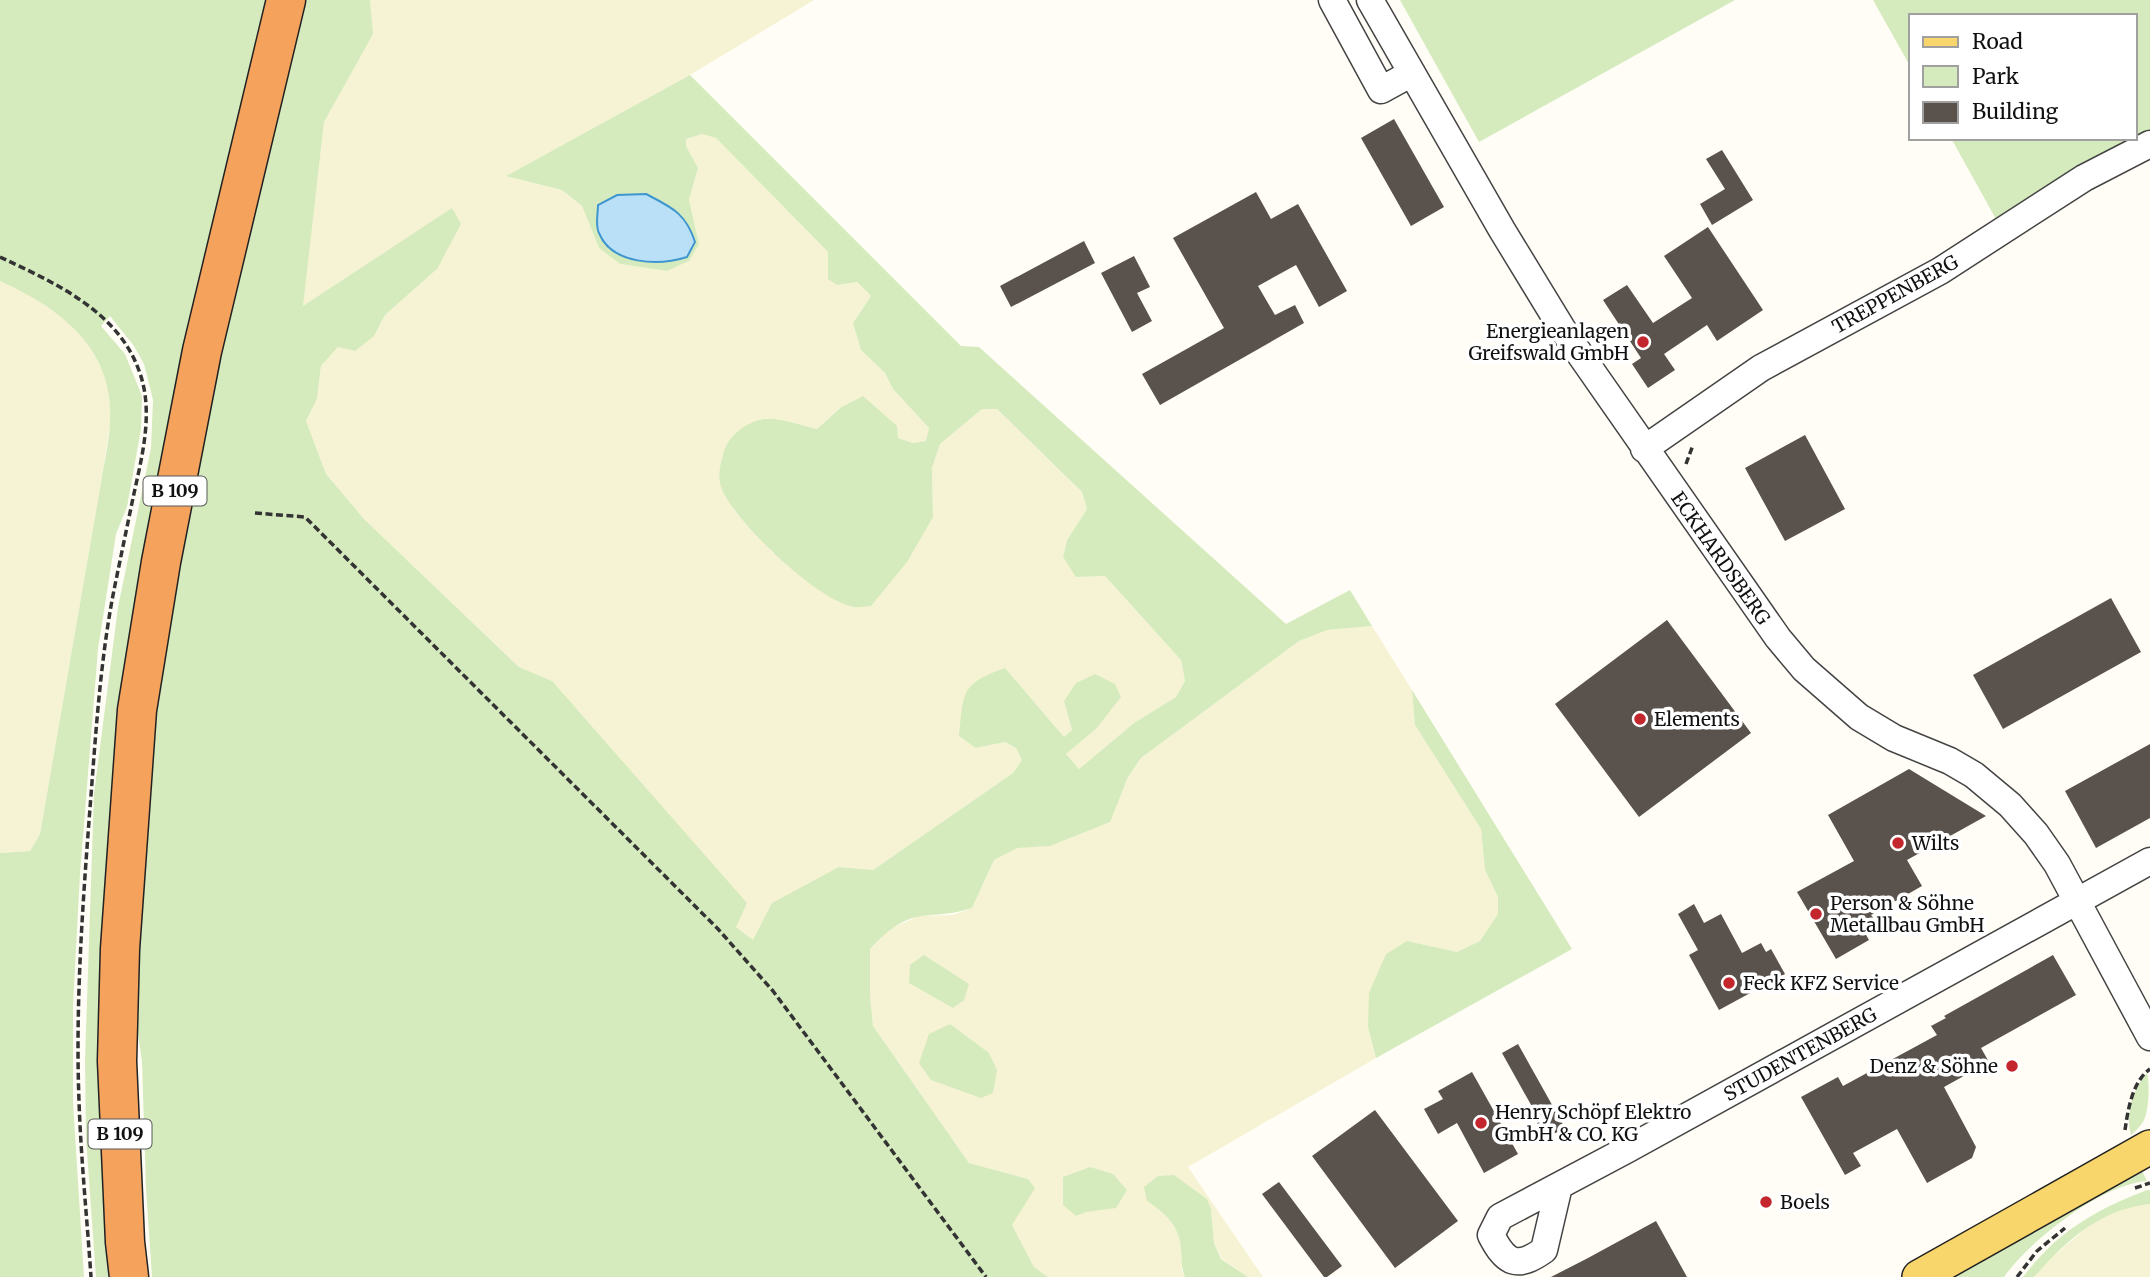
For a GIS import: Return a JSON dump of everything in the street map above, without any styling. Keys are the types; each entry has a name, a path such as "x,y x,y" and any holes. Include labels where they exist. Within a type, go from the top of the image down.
{"highway":[{"name":"B 109","path":"129,1277 117,1061 120,949 137,710 161,562 202,351 286,0"}],"main road":[{"path":"1919,1277 2137,1140"}],"street":[{"path":"1332,0 1381,90 1412,73"},
{"name":"ECKHARDSBERG","path":"1370,0 1502,230 1563,330 1652,443 1778,638 1804,669 1859,717 1894,738 1975,775 2010,805 2036,834 2057,864 2150,1037"},
{"name":"TREPPENBERG","path":"1652,443 1761,368 1940,271 2084,178 2150,144"},
{"name":"STUDENTENBERG","path":"1559,1186 2150,861"}],"path":[{"path":"0,257 40,275 84,302 106,321"},
{"path":"1652,443 1685,469"},
{"path":"255,513 305,517 718,929 773,991 986,1277"},
{"path":"2137,1140 2133,1092 2145,1072 2150,1069"},
{"path":"2124,1193 2150,1183"},
{"path":"2017,1277 2037,1251 2067,1226"}],"shaded area":[{"path":"370,0 814,0 690,75 507,176 562,190 582,206 599,248 620,264 667,271 689,261 699,244 689,200 698,168 686,146 686,139 702,134 716,138 828,252 837,285 857,282 871,296 853,323 861,350 885,373 893,389 929,428 927,441 913,443 839,408 817,429 766,418 721,487 735,512 773,553 933,517 932,468 940,444 982,409 997,409 1082,492 1087,509 1067,540 1063,557 1077,577 1105,576 1181,660 1185,681 1176,697 1134,723 1079,769 1066,754 1096,729 1064,701 1072,730 1064,737 1005,668 976,748 1005,742 1016,748 1022,760 1013,773 873,870 839,867 753,940 736,927 552,681 519,667 364,519 326,474 306,421 317,399 321,366 338,347 374,336 385,315 437,269 453,208 302,307 324,122 372,34"},
{"path":"0,281 28,293 72,324 92,349 107,380 111,417 40,834 30,851 0,853"},
{"path":"1372,626 1412,690 1415,725 1481,829 1485,870 1498,897 1498,914 1480,941 1457,952 1407,941 1368,1027 1376,1058 1188,1167 1263,1277 1248,1277 1222,1259 1214,1243 1211,1209 1147,1201 1162,1211 1176,1227 1185,1277 1048,1277 1034,1267 1012,1225 1028,1179 969,1163 873,1026 870,949 888,930 919,916 953,915 972,908 994,860 1017,847 1050,846 1109,822 1128,777 1141,758 1299,641 1326,630"},
{"path":"2150,1204 2150,1277 2034,1277 2050,1259 2090,1225 2120,1208"}],"green space":[{"path":"0,0 278,0 152,540 116,1277 96,1277 86,1138 85,1060 94,794 118,607 151,448 153,400 144,364 134,346 110,316 101,326 125,354 142,396 141,429 127,507 116,534 98,649 80,874 73,1005 73,1102 84,1277 0,1277 0,853 30,851 40,834 107,451 110,418 109,393 92,350 61,317 22,291 0,281"},
{"path":"301,0 370,0 373,34 324,122 303,306 452,208 461,224 437,269 385,315 374,336 355,351 338,347 321,366 317,399 306,421 326,474 364,519 519,667 552,681 747,903 736,927 753,940 772,903 839,867 873,870 1013,773 1022,760 1016,748 1005,742 976,748 959,736 964,699 972,685 980,679 1005,668 1064,737 1072,730 1064,701 1076,683 1095,674 1115,684 1121,697 1096,729 1066,754 1079,769 1134,723 1176,697 1185,681 1181,660 1105,576 1076,577 1063,557 1067,540 1087,509 1082,492 997,409 982,409 940,444 932,468 933,517 907,562 871,606 855,607 821,591 779,558 742,520 721,487 719,473 727,445 735,434 751,423 776,419 817,429 840,408 863,396 897,426 898,438 913,443 926,441 929,428 893,389 885,373 861,350 853,323 871,296 857,282 837,285 828,279 828,252 716,138 702,134 686,139 686,146 698,168 689,200 699,244 689,261 667,271 620,264 599,248 582,206 562,190 506,176 690,75 961,346 979,347 1286,624 1350,590 1372,626 1327,630 1299,641 1141,758 1128,777 1110,822 1050,846 1017,848 994,860 972,908 907,920 887,933 870,949 873,1026 969,1163 1028,1179 1035,1188 1012,1225 1034,1267 1048,1277 152,1277 142,1062 132,992 140,815 177,546"},
{"path":"1400,0 1735,0 1479,142"},
{"path":"1873,0 2150,0 2150,131 2136,139 2136,14 1909,14 1909,64"},
{"path":"1952,140 2135,140 1997,221"},
{"path":"1412,690 1572,949 1376,1058 1368,1027 1369,993 1386,954 1407,941 1457,952 1480,941 1498,914 1498,897 1485,870 1481,829 1415,725"},
{"path":"924,955 969,984 964,1000 953,1008 909,983 910,965"},
{"path":"950,1024 989,1053 997,1070 993,1093 981,1098 931,1080 919,1063 929,1034"},
{"path":"2147,1073 2147,1112 2142,1124 2131,1135 2129,1119 2132,1102"},
{"path":"1090,1167 1113,1174 1127,1190 1116,1208 1076,1216 1063,1205 1063,1177"},
{"path":"2142,1171 2147,1181 2129,1184 2109,1192 2068,1216 2031,1247 2004,1277 1947,1277 2121,1180"},
{"path":"1174,1175 1207,1199 1211,1209 1214,1243 1221,1259 1248,1277 1185,1277 1178,1233 1165,1215 1147,1201 1144,1187 1158,1176"},
{"path":"2150,1190 2150,1204 2115,1212 2100,1220 2072,1239 2034,1277 2023,1277 2049,1247 2078,1224"}],"water":[{"path":"646,194 677,212 687,224 695,242 687,257 663,262 637,260 614,252 605,244 597,227 598,205 617,195"}],"building":[{"path":"1394,119 1444,207 1411,226 1361,138"},
{"path":"1722,150 1753,200 1712,225 1700,204 1725,189 1706,159"},
{"path":"1256,192 1271,219 1298,204 1347,291 1319,307 1296,265 1258,286 1275,315 1295,305 1304,323 1160,405 1142,374 1224,328 1173,238"},
{"path":"1708,227 1763,310 1717,341 1707,325 1664,354 1675,370 1648,388 1632,364 1641,358 1603,300 1627,285 1653,323 1692,298 1664,256"},
{"path":"1084,241 1095,263 1011,307 1000,286"},
{"path":"1134,256 1150,287 1137,293 1152,321 1132,332 1101,273"},
{"path":"1805,435 1845,509 1785,541 1745,468"},
{"path":"2111,598 2141,652 2003,729 1973,675"},
{"path":"1667,620 1751,733 1639,817 1555,704"},
{"path":"2150,744 2150,818 2096,848 2065,791"},
{"path":"1909,769 1986,816 1907,860 1922,886 1871,915 1875,920 1862,928 1869,940 1836,959 1797,892 1854,861 1828,815"},
{"path":"1694,904 1704,923 1721,914 1742,953 1761,943 1766,952 1771,949 1785,974 1719,1010 1689,955 1698,950 1678,914"},
{"path":"2053,955 2076,995 1981,1048 1989,1062 1944,1087 1976,1147 1972,1158 1927,1183 1897,1129 1853,1153 1861,1166 1845,1175 1801,1097 1838,1077 1843,1086 1937,1035 1931,1026 1946,1018 1944,1016"},
{"path":"1518,1044 1565,1128 1546,1138 1537,1123 1540,1121 1502,1053"},
{"path":"1472,1072 1518,1154 1484,1173 1457,1123 1438,1134 1424,1109 1443,1099 1438,1091"},
{"path":"1375,1110 1458,1221 1395,1268 1312,1156"},
{"path":"1279,1182 1342,1266 1327,1277 1324,1277 1262,1194"},
{"path":"1656,1221 1687,1277 1551,1277 1588,1258"}],"place":[{"name":"Energieanlagen Greifswald GmbH","path":"1643,342"},
{"name":"Elements","path":"1640,719"},
{"name":"Wilts","path":"1898,843"},
{"name":"Person & Söhne Metallbau GmbH","path":"1816,914"},
{"name":"Feck KFZ Service","path":"1729,983"},
{"name":"Denz & Söhne","path":"2012,1066"},
{"name":"Henry Schöpf Elektro GmbH & CO. KG","path":"1481,1123"},
{"name":"Boels","path":"1766,1202"}]}
